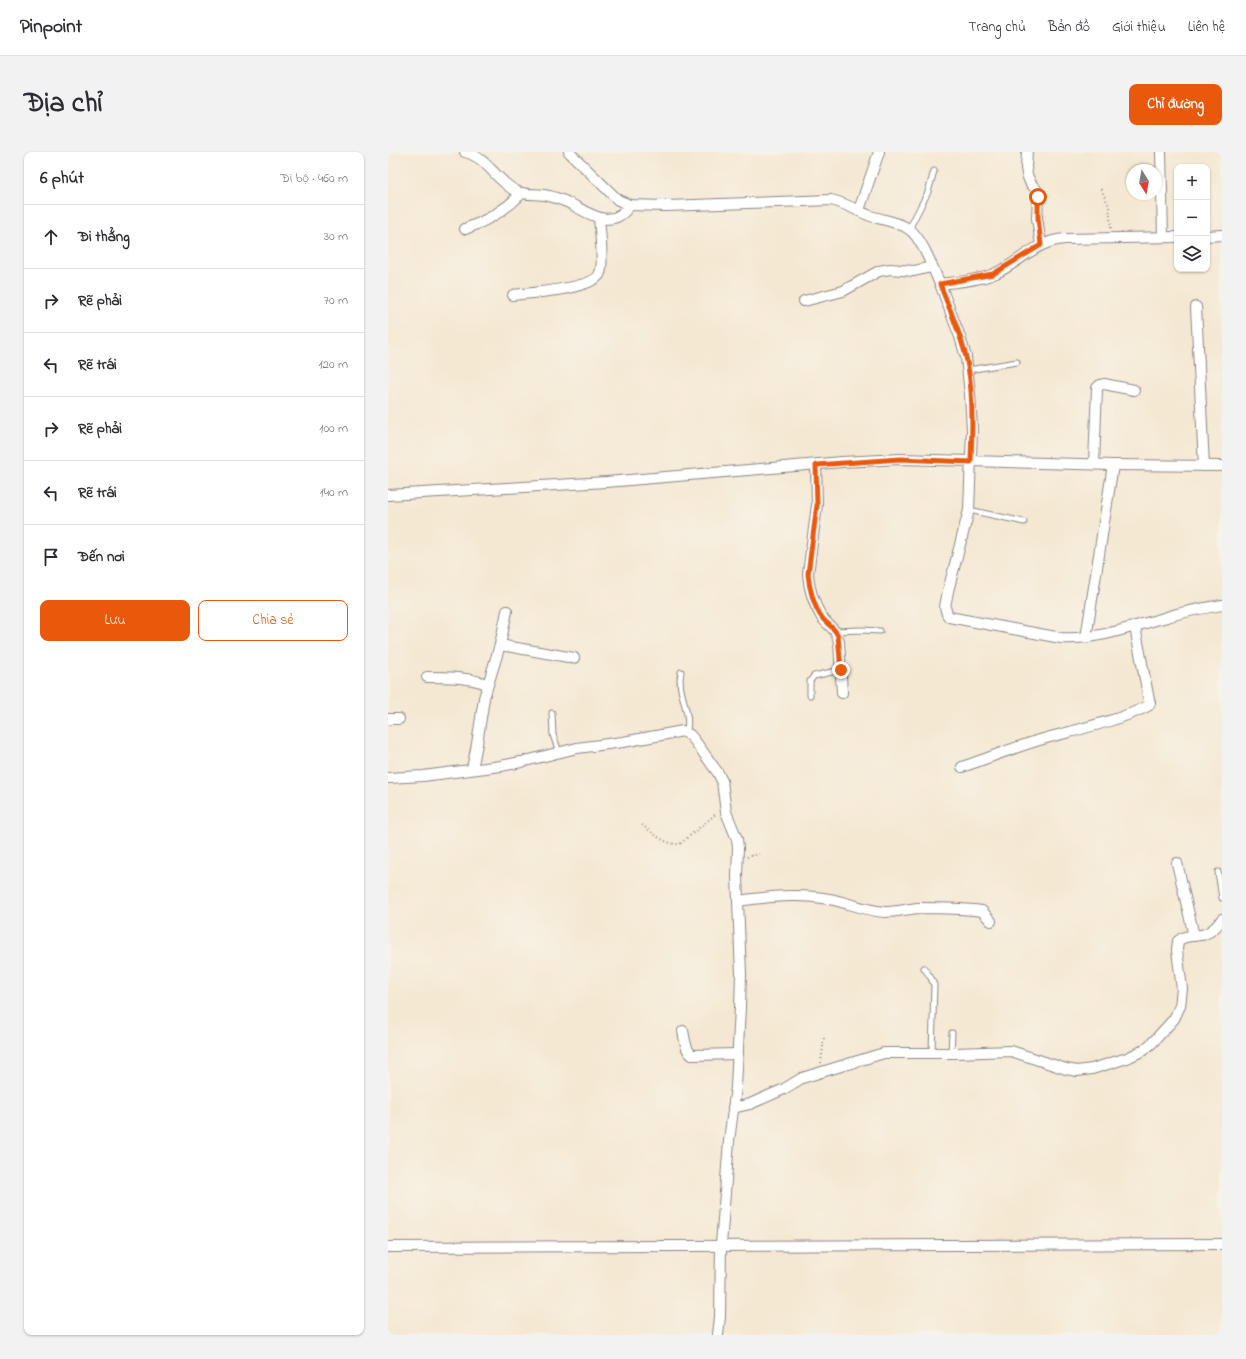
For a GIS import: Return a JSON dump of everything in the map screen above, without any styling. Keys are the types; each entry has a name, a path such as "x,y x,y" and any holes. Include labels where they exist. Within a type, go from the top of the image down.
{"street":[{"path":"466,152 485,163 516,191 559,199 599,218 609,219 619,216 630,205"},
{"path":"569,152 618,200 630,205 666,206 831,200 859,210 868,215 899,224 909,229 919,240 940,284 960,337 968,370 972,424 969,510 945,607 949,617 1061,638 1086,638 1135,627 1168,616 1222,605"},
{"path":"859,210 878,152"},
{"path":"1026,152 1027,175 1037,193 1041,245"},
{"path":"1161,152 1164,237"},
{"path":"465,229 498,213 522,193"},
{"path":"513,295 578,286 591,282 599,277 602,268 599,218"},
{"path":"1210,236 1222,235"},
{"path":"940,284 993,274 1041,245 1058,240 1174,237"},
{"path":"804,301 843,291 879,271 890,269 914,271 931,267"},
{"path":"1196,307 1204,466"},
{"path":"1094,464 1098,386 1104,384 1134,390"},
{"path":"388,495 606,482 900,459 971,462 1222,466"},
{"path":"816,465 817,505 808,574 811,591 822,617 836,631 839,642 842,693"},
{"path":"1086,638 1112,465"},
{"path":"472,769 487,684 500,644 507,611"},
{"path":"962,767 1014,747 1110,720 1148,706 1150,703 1135,627"},
{"path":"500,644 574,658"},
{"path":"427,677 458,678 487,684"},
{"path":"388,719 399,719"},
{"path":"388,778 423,776 521,762 577,748 623,742 678,731 686,733 695,740 718,773 722,781 725,808 729,822 737,839 741,974 738,1054 721,1245 720,1317 718,1335"},
{"path":"1177,863 1194,936"},
{"path":"738,901 770,897 806,896 828,899 876,911 886,912 932,908 982,911 991,921"},
{"path":"733,1108 750,1104 784,1089 802,1078 884,1053 1010,1051 1066,1069 1077,1071 1092,1069 1126,1058 1144,1050 1166,1029 1174,1019 1180,1006 1182,989 1177,944 1180,938 1205,934 1214,929 1222,919"},
{"path":"683,1031 687,1049 692,1055 738,1054"},
{"path":"388,1247 1222,1244"}],"lane":[{"path":"909,229 928,192 934,171"},
{"path":"968,370 1017,362"},
{"path":"969,510 1024,522"},
{"path":"836,631 880,631"},
{"path":"810,695 810,681 814,676 841,670"},
{"path":"681,672 679,684 688,723 686,733"},
{"path":"552,713 553,735 558,752"},
{"path":"1218,872 1222,898"},
{"path":"924,968 932,978 934,985 932,1052"},
{"path":"951,1052 952,1033"}],"path":[{"path":"1101,189 1109,206 1111,238"},
{"path":"642,825 663,840 674,844 680,844 725,808"},
{"path":"821,1072 820,1061 824,1038"}],"route":[{"path":"841,670 838,636 836,631 822,617 819,611 811,591 808,574 818,494 816,465 900,459 971,462 972,430 966,357 940,284 998,273 1041,245 1038,227 1038,197"}]}
